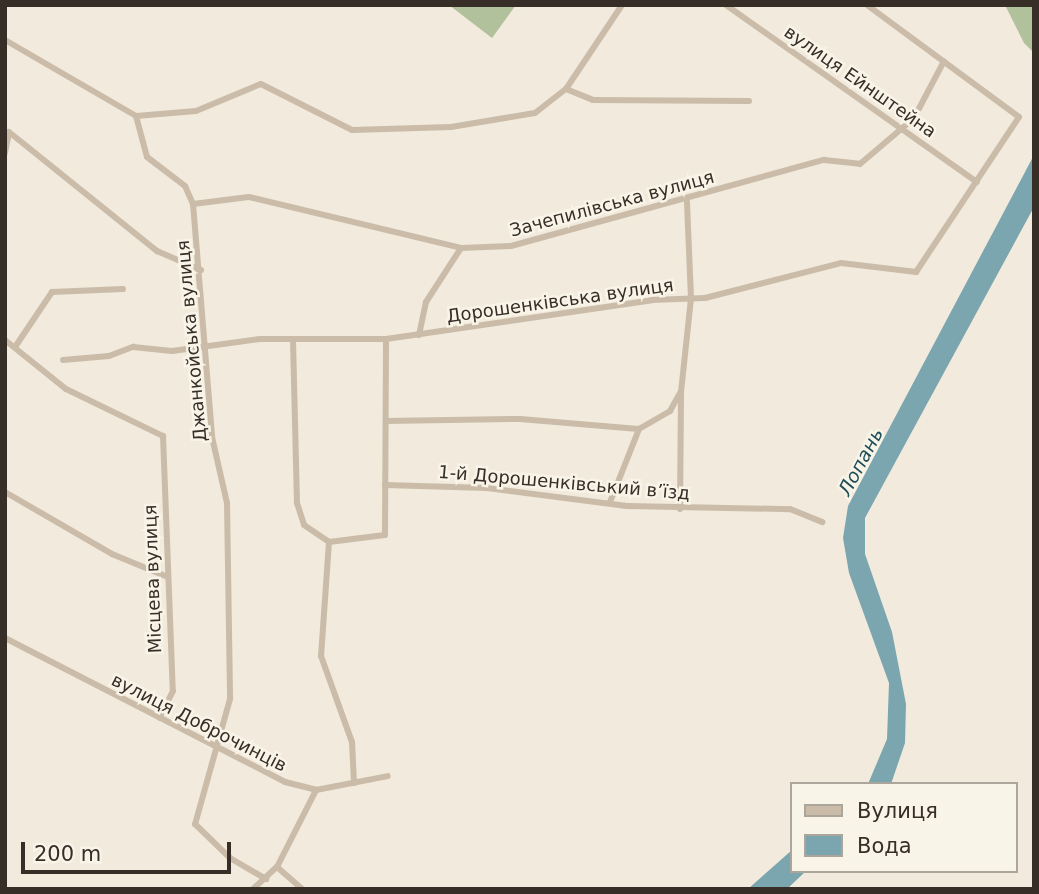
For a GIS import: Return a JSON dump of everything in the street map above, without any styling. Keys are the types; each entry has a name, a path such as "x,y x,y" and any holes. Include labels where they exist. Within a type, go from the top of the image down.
{"street":[{"path":"5,40 136,116 177,115 261,84 352,130 452,127 535,113 566,89 622,5"},
{"name":"вулиця Ейнштейна","path":"726,5 977,182"},
{"path":"867,5 944,61 914,118 899,126"},
{"name":"Дорошенківська вулиця","path":"63,360 109,356 132,346 206,350 293,340 386,339 419,335 691,298 841,263 916,272 1019,117 944,61"},
{"path":"566,89 593,100 749,101"},
{"name":"Джанкойська вулиця","path":"136,116 147,157 185,186 193,204 201,270 212,437 227,503 230,699 195,824 230,858 266,879"},
{"name":"Зачепилівська вулиця","path":"193,204 249,197 461,248 511,246 688,202 824,160 860,164 899,126"},
{"path":"5,153 9,132 157,251 201,270"},
{"path":"680,509 681,392 691,298 688,202"},
{"path":"419,335 426,302 461,248"},
{"path":"5,340 15,347 52,292 123,289"},
{"path":"293,340 297,503 304,526 329,542 385,535 386,339"},
{"name":"Місцева вулиця","path":"15,347 66,389 163,436 165,576 173,691 159,718"},
{"path":"386,421 520,419 639,429 670,411 681,392"},
{"path":"610,502 639,429"},
{"name":"1-й Дорошенківський в’їзд","path":"385,485 487,488 680,509 790,509 822,522"},
{"path":"5,492 112,554 165,576"},
{"path":"329,542 321,656 352,742 354,783"},
{"name":"вулиця Доброчинців","path":"5,638 285,782 316,790"},
{"path":"253,889 276,867 316,790 388,776"},
{"path":"276,867 302,889"}],"green space":[{"path":"449,5 516,5 492,38"},
{"path":"1005,5 1034,5 1034,53 1024,43"}],"water":[{"path":"1034,155 1034,207 865,518 865,554 892,632 906,704 905,743 892,782 869,782 887,739 889,683 849,573 843,538 848,506"},
{"path":"790,852 790,873 804,873 787,889 748,889"}],"water label":[{"name":"Лопань","path":"861,462"}]}
